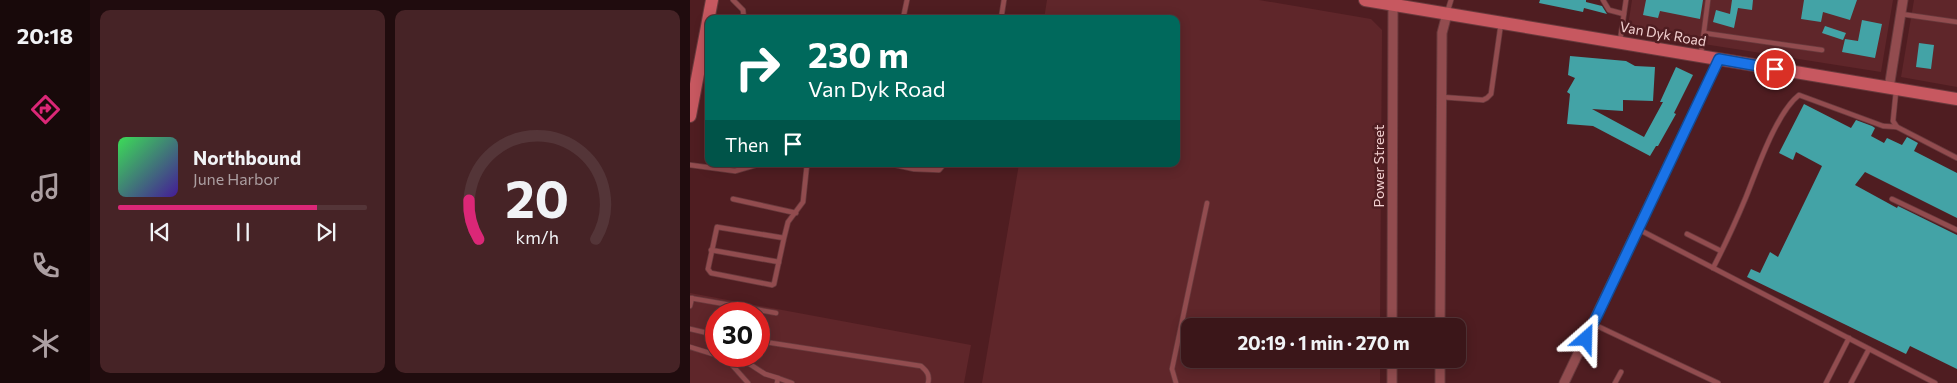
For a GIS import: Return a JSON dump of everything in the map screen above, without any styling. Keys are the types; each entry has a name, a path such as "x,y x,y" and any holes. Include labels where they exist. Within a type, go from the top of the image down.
{"main road":[{"path":"710,15 712,0"},
{"name":"Van Dyk Road","path":"1364,0 1957,99"},
{"path":"690,116 701,74 705,48"}],"street":[{"path":"1892,88 1903,0"},
{"name":"Power Street","path":"1392,318 1394,5"},
{"path":"1440,318 1442,33 1447,14"},
{"path":"1564,383 1719,59"},
{"path":"1392,368 1392,383"},
{"path":"1440,368 1440,383"}],"lane":[{"path":"733,0 743,10 744,15"},
{"path":"905,15 907,0"},
{"path":"1002,15 1004,0"},
{"path":"1447,14 1451,0"},
{"path":"1603,0 1609,10 1624,14"},
{"path":"1620,42 1626,0"},
{"path":"1701,56 1708,0"},
{"path":"1901,14 1957,22"},
{"path":"1442,97 1483,100 1488,98 1491,94 1501,23"},
{"path":"1704,33 1822,50"},
{"path":"1892,88 1893,121 1897,127"},
{"path":"1713,268 1772,137 1788,107 1799,95 1883,126 1897,127 1957,158"},
{"path":"690,165 705,167"},
{"path":"708,167 735,170 747,167"},
{"path":"784,238 719,226 716,228 708,270 711,273 770,286 774,284 788,222 803,202 807,167"},
{"path":"911,167 931,170 939,170 942,167"},
{"path":"733,199 796,213"},
{"path":"1892,199 1957,230"},
{"path":"1176,383 1172,369 1207,203"},
{"path":"1638,229 1935,383"},
{"path":"1687,234 1722,251"},
{"path":"711,250 779,262"},
{"path":"690,306 691,298 776,313"},
{"path":"1593,324 1718,383"},
{"path":"690,329 705,332"},
{"path":"1826,383 1849,338"},
{"path":"770,343 921,366 927,370 928,383"},
{"path":"690,348 705,351"},
{"path":"1851,383 1869,349"},
{"path":"734,367 748,383"},
{"path":"754,367 778,381 792,383"},
{"path":"1615,383 1621,372"}],"shaded area":[{"path":"1047,0 1259,0 1371,19 1382,30 1380,318 1181,318 1181,368 1380,368 1380,383 982,383 1018,167 1180,167 1180,15 1045,15"},
{"path":"1632,0 1893,0 1881,72 1627,32"},
{"path":"1914,0 1957,0 1957,87 1901,77"},
{"path":"690,293 739,302 705,302 705,367 770,367 770,308 971,345 964,383 690,383"}],"building":[{"path":"1540,0 1586,0 1586,2 1602,6 1607,14 1584,8 1583,12 1539,3"},
{"path":"1646,0 1703,0 1700,19 1660,11 1658,18 1643,15"},
{"path":"1732,0 1753,0 1752,10 1738,8 1734,28 1713,22 1716,10 1730,14"},
{"path":"1804,0 1857,0 1850,20 1823,12 1821,22 1801,19"},
{"path":"1862,20 1882,24 1875,58 1842,52 1845,39 1858,41"},
{"path":"1825,26 1846,33 1843,40 1822,33"},
{"path":"1919,43 1934,45 1931,69 1916,67"},
{"path":"1570,56 1626,61 1635,66 1655,67 1653,101 1623,100 1623,111 1592,109 1644,137 1663,102 1660,102 1676,67 1693,75 1674,113 1676,114 1658,146 1656,146 1650,156 1593,126 1567,124 1570,94 1567,92 1575,78 1568,75"},
{"path":"1804,104 1851,128 1856,120 1872,126 1875,128 1871,136 1884,143 1887,138 1902,145 1907,137 1918,143 1914,151 1957,173 1957,218 1865,172 1855,185 1897,208 1898,206 1957,235 1957,369 1910,346 1906,354 1747,277 1751,269 1760,273 1770,252 1778,257 1822,166 1796,152 1793,160 1779,153"}],"route":[{"path":"1586,339 1719,59 1775,69"}]}
